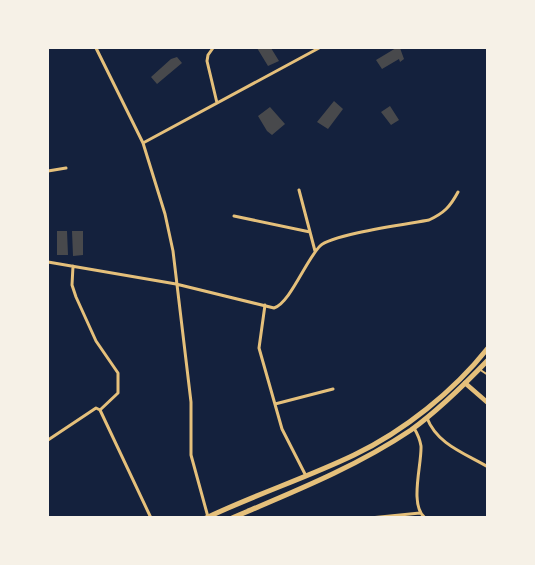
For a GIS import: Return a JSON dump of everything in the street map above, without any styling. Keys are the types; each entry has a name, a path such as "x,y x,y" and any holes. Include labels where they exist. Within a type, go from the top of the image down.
{"main road":[{"path":"207,517 355,455 406,424 459,379 488,348"},
{"path":"232,518 356,463 414,428 488,360"}],"street":[{"path":"96,48 143,143 165,214 173,251 191,402 191,455 207,517"},
{"path":"213,48 208,55 208,61 217,103"},
{"path":"143,143 319,48"},
{"path":"48,172 66,168"},
{"path":"299,190 315,252"},
{"path":"48,262 176,284 274,308 282,303 319,246 334,239 429,220 443,214 458,192"},
{"path":"234,216 310,232"},
{"path":"73,266 72,285 76,298 96,341 118,374 118,393 100,410"},
{"path":"265,305 258,348 282,429 306,476"},
{"path":"465,383 488,403"},
{"path":"275,404 333,389"},
{"path":"48,440 96,408 100,410"},
{"path":"100,410 151,518"},
{"path":"427,417 432,432 488,467"},
{"path":"414,428 421,445 417,479 420,513 425,518"},
{"path":"370,518 420,513"}],"lane":[{"path":"479,369 488,375"}],"building":[{"path":"257,48 271,48 279,61 268,66"},
{"path":"396,48 400,48 404,59 400,62 399,59 382,69 376,60"},
{"path":"177,57 182,63 157,84 151,77 171,59"},
{"path":"334,101 343,109 328,129 317,122"},
{"path":"390,106 399,120 391,125 381,112"},
{"path":"270,107 285,124 272,135 267,131 258,116"},
{"path":"57,231 67,231 68,255 57,255"},
{"path":"72,231 83,231 83,255 73,256"}]}
